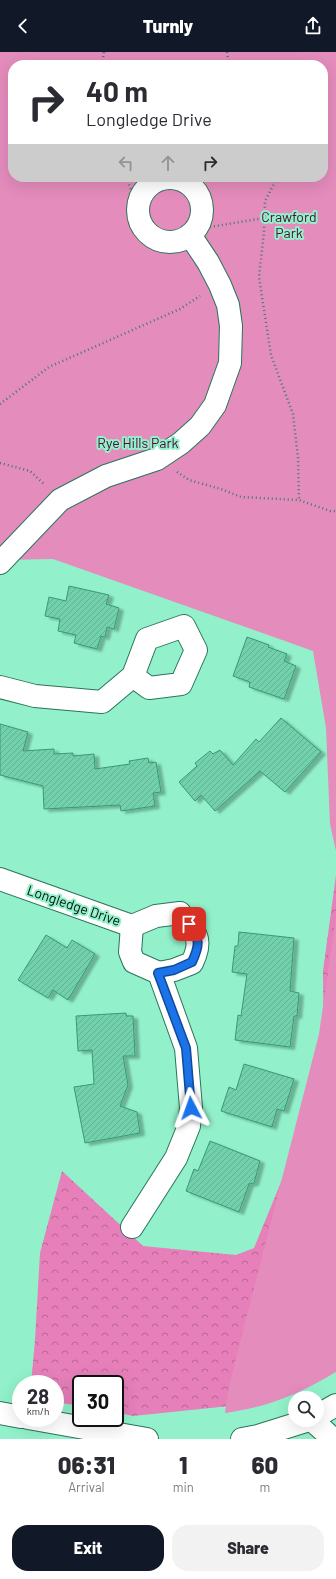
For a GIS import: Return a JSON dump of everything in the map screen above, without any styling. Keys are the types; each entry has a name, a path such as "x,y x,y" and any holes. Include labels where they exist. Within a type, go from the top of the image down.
{"street":[{"path":"155,182 145,189 140,198 138,208 143,226 157,239 175,241 194,230 201,209 197,194 186,184 181,182"},
{"path":"0,563 60,500 106,476 157,459 181,443 200,426 215,405 230,363 231,326 228,305 194,230"},
{"path":"0,687 35,696 102,702 133,676"},
{"name":"Longledge Drive","path":"0,879 132,926 130,952 134,962 158,973"},
{"path":"132,926 156,916 180,913 197,935 198,949 192,962 174,970 158,973 186,1048 191,1108 189,1126 176,1158 132,1227"},
{"path":"324,1412 336,1405"},
{"path":"0,1413 12,1415"},
{"path":"64,1424 147,1439"},
{"path":"242,1439 265,1437 292,1427"},
{"path":"319,1427 333,1439"}],"path":[{"path":"128,182 138,208"},
{"path":"274,182 265,201 264,232 258,277 271,355 293,414 298,458 299,500"},
{"path":"194,230 264,218"},
{"path":"0,404 49,367 180,309 220,285"},
{"path":"157,459 189,480 221,488 241,497 299,500 330,511 336,510"},
{"path":"0,463 30,471 60,500"}],"green space":[{"name":"Rye Hills Park","path":"0,52 336,52 336,851 330,824 326,728 313,651 53,559 0,560"},
{"path":"336,875 336,1297 249,1404 133,1416 124,1414 124,1375 72,1375 72,1405 64,1403 64,1375 32,1375 40,1253 62,1171 143,1246 236,1255 254,1248 324,1077 323,971"},
{"path":"336,917 336,1372 300,1391 288,1391 288,1396 270,1403 225,1413 227,1396 235,1362 319,1034"}],"building":[{"path":"69,586 109,595 106,604 119,608 114,629 107,627 105,637 101,636 97,649 74,643 76,635 58,631 60,619 45,616 49,597 66,601"},
{"path":"247,637 269,645 268,647 287,654 284,661 296,666 284,699 249,687 250,682 233,676"},
{"path":"281,718 321,752 285,792 260,771 215,811 201,795 195,801 179,782 197,766 195,763 210,751 213,754 220,750 233,765 256,739 259,742"},
{"path":"0,724 28,732 23,751 54,749 54,754 73,753 73,756 94,754 95,769 130,764 129,761 148,758 149,763 156,762 161,792 153,793 155,806 121,811 120,805 44,809 43,786 0,775"},
{"path":"239,932 294,938 290,991 299,993 297,1016 294,1016 290,1047 235,1040 238,1015 241,1016 247,974 232,972 235,946 238,946"},
{"path":"46,935 67,948 72,940 95,954 68,1000 53,990 48,998 18,980"},
{"path":"126,1013 126,1016 133,1016 135,1056 123,1056 128,1085 120,1106 137,1112 140,1133 85,1143 74,1087 94,1084 92,1050 78,1051 76,1016"},
{"path":"244,1064 294,1079 284,1111 277,1109 272,1127 221,1111 229,1087 236,1090"},
{"path":"210,1141 260,1161 254,1183 249,1184 239,1212 186,1191 194,1169 198,1171"}],"route":[{"path":"189,924 197,935 198,949 192,962 174,970 158,973 186,1048 191,1108"}],"park label":[{"name":"Crawford Park","path":"289,224"}]}
